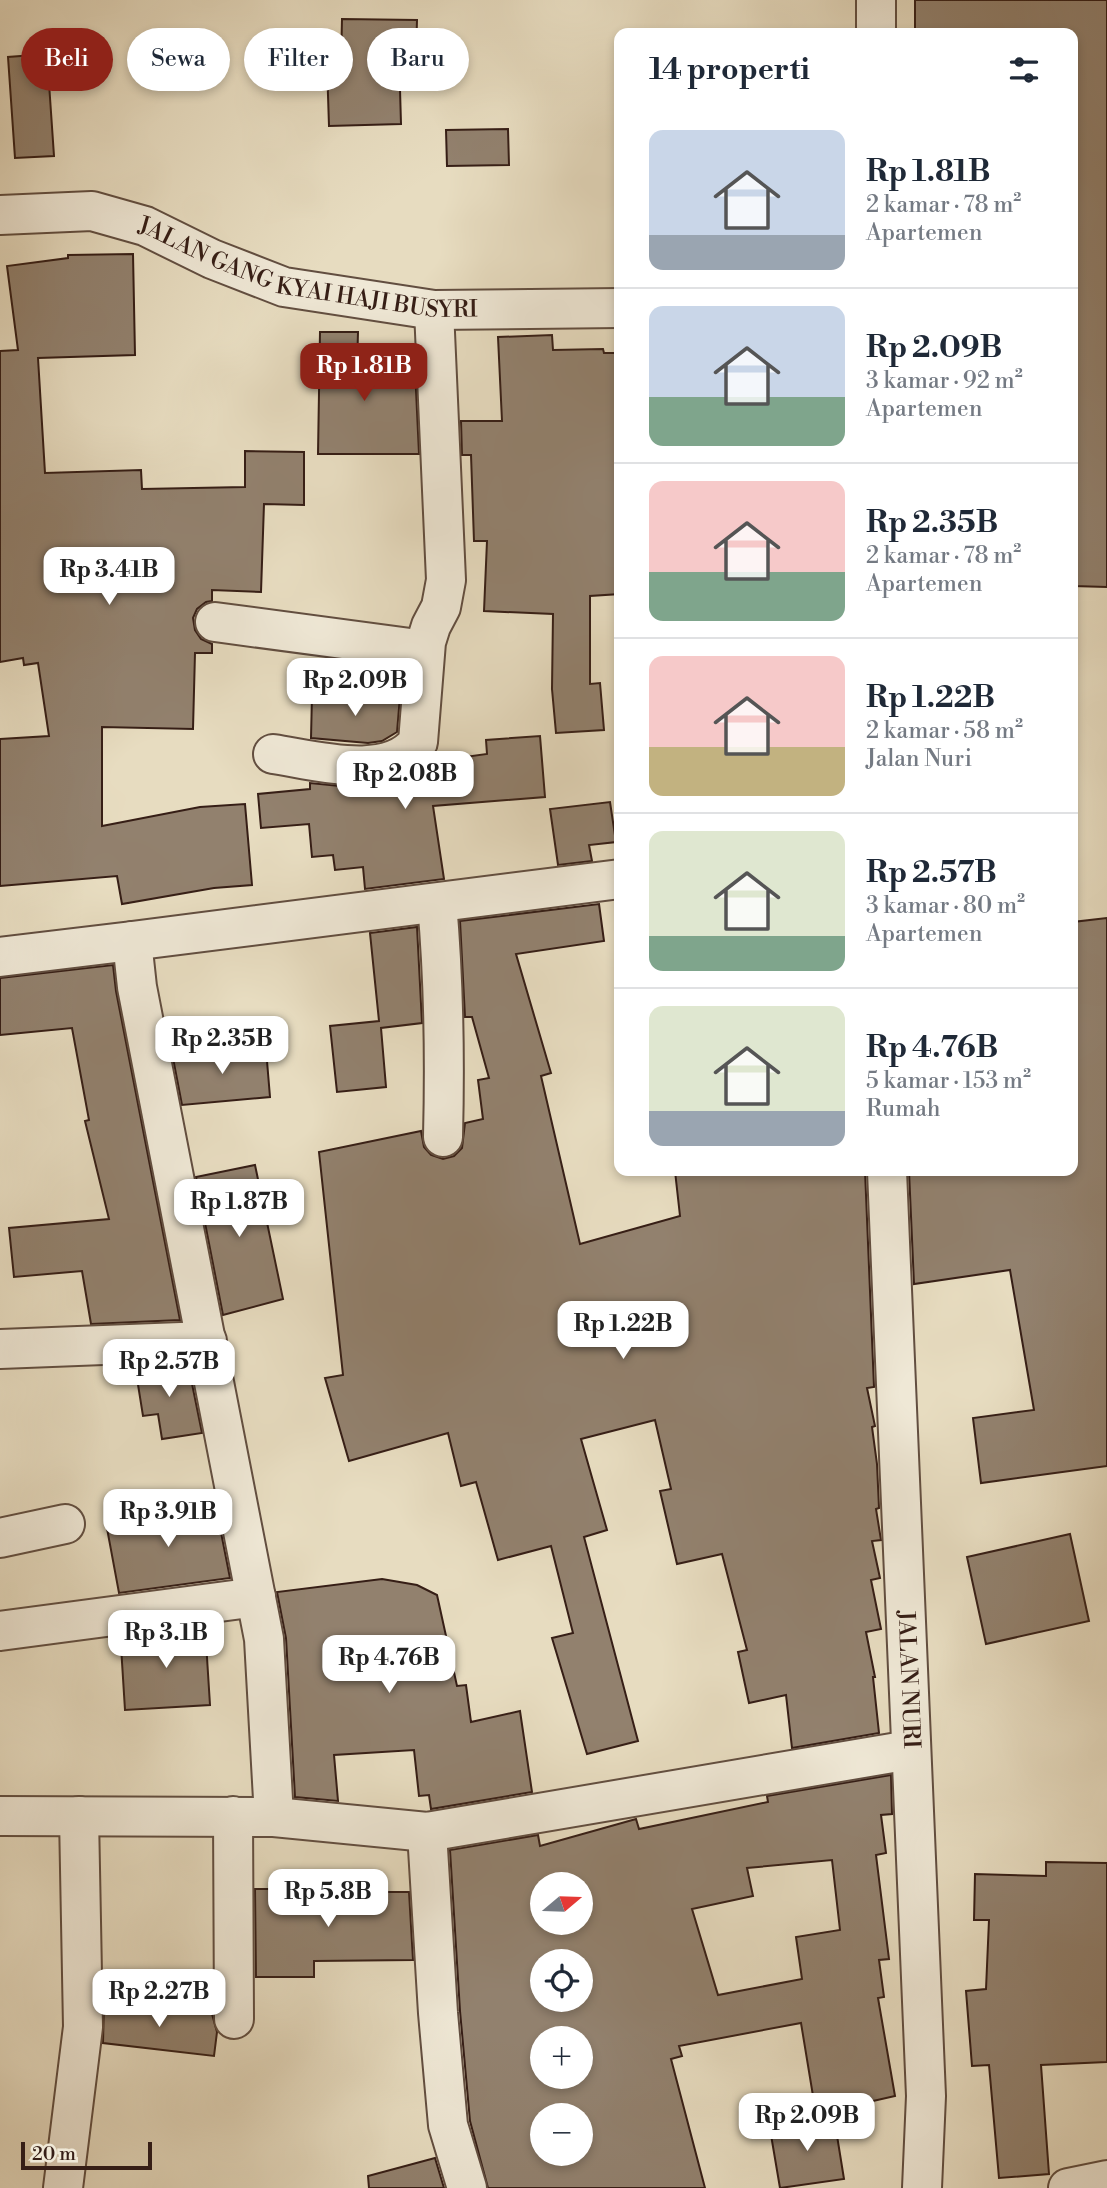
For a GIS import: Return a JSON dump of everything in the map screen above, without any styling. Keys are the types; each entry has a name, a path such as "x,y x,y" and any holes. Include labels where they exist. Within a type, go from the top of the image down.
{"street":[{"path":"876,0 876,28"},
{"name":"JALAN GANG KYAI HAJI BUSYRI","path":"0,215 92,211 145,226 212,259 284,286 434,310 614,308"},
{"path":"273,754 347,765 378,765 401,759 410,753 418,742 425,650 431,626 441,607 446,580 434,310"},
{"path":"215,622 425,650"},
{"path":"0,957 614,880"},
{"path":"437,903 445,1036 443,1138"},
{"path":"132,941 137,986 264,1639 274,1817"},
{"name":"JALAN NURI","path":"887,1176 926,2096 922,2188"},
{"path":"0,1349 206,1341"},
{"path":"0,1538 65,1524"},
{"path":"0,1631 256,1597"},
{"path":"0,1816 274,1817 427,1832 910,1750"},
{"path":"64,2188 83,2027 79,1816"},
{"path":"233,1816 234,2019"},
{"path":"427,1832 448,2125 467,2188"},
{"path":"1068,2188 1107,2180"}],"building":[{"path":"915,0 1107,0 1107,587 1078,586 1078,28 915,28"},
{"path":"342,19 417,20 417,28 367,28 367,91 400,91 401,124 329,126 328,91 353,91 353,28 342,28"},
{"path":"21,56 21,91 50,91 54,156 15,158 8,57"},
{"path":"508,129 509,165 447,166 446,130"},
{"path":"133,254 135,355 38,358 45,473 141,470 142,489 245,487 245,451 304,452 304,505 264,504 261,592 212,590 212,601 197,609 193,618 195,630 201,639 212,644 212,653 195,653 193,729 102,727 102,826 200,807 245,804 252,885 214,888 122,904 117,876 0,886 0,739 49,736 38,663 24,665 23,658 0,662 0,351 18,350 7,266 68,258 68,255"},
{"path":"320,332 358,332 357,368 415,369 419,454 318,454"},
{"path":"552,335 553,350 603,349 604,353 614,353 614,594 590,596 590,684 600,683 604,730 556,733 552,689 553,614 484,611 487,541 474,541 471,455 462,455 461,421 502,421 498,337"},
{"path":"312,695 400,696 397,732 382,741 368,743 311,738"},
{"path":"540,736 545,797 433,806 444,879 365,889 363,867 335,870 333,855 312,857 309,824 261,828 258,794 310,789 310,783 350,787 393,783 415,774 429,762 487,754 486,740"},
{"path":"610,802 614,842 589,845 592,861 558,865 550,809"},
{"path":"599,904 604,941 516,954 551,1073 541,1076 580,1244 680,1216 676,1176 865,1176 874,1387 867,1388 875,1426 872,1427 879,1508 876,1509 881,1540 872,1541 880,1578 871,1580 881,1629 866,1632 875,1677 879,1733 792,1748 786,1695 749,1703 738,1652 747,1650 722,1554 677,1564 660,1491 671,1489 655,1420 581,1439 607,1530 584,1537 638,1741 587,1754 552,1638 573,1633 551,1546 498,1560 476,1482 461,1486 448,1433 349,1461 325,1378 343,1375 319,1152 421,1131 424,1147 431,1155 443,1159 454,1156 462,1148 465,1123 483,1119 478,1080 489,1078 472,1017 465,1017 460,921"},
{"path":"1107,918 1107,1466 981,1483 973,1418 1034,1410 1010,1270 914,1284 909,1176 1078,1176 1078,921"},
{"path":"417,927 422,1023 381,1028 386,1087 337,1092 330,1026 379,1021 370,933"},
{"path":"113,965 180,1320 91,1324 82,1271 14,1277 9,1228 109,1219 85,1121 89,1120 72,1028 0,1035 0,978"},
{"path":"266,1049 270,1097 182,1105 172,1053 193,1050 194,1055"},
{"path":"255,1165 283,1299 223,1315 196,1177"},
{"path":"188,1364 202,1433 162,1439 158,1414 143,1416 135,1366"},
{"path":"215,1502 230,1578 119,1593 106,1523"},
{"path":"1070,1534 1089,1621 986,1644 967,1557"},
{"path":"382,1579 417,1585 437,1595 457,1686 466,1685 471,1722 520,1711 532,1792 431,1809 429,1795 419,1796 414,1750 334,1755 338,1801 295,1797 286,1638 277,1592"},
{"path":"205,1626 210,1705 125,1710 121,1646 129,1646 128,1636"},
{"path":"891,1775 892,1814 881,1815 886,1853 876,1855 889,1959 879,1960 884,1997 878,1998 895,2096 816,2114 801,2023 679,2046 682,2056 671,2059 705,2188 488,2188 470,2121 450,1850 538,1835 540,1846 636,1819 639,1829 768,1802 767,1796","holes":["832,1860 840,1930 796,1937 802,1979 718,1995 692,1909 753,1896 747,1868"]},
{"path":"1046,1862 1107,1863 1107,2062 1041,2065 1049,2174 999,2178 989,2065 972,2066 966,1991 986,1989 989,1920 974,1920 975,1874 1046,1876"},
{"path":"255,1889 409,1892 413,1960 314,1961 314,1977 256,1977"},
{"path":"104,2001 212,2014 217,2032 214,2056 103,2043"},
{"path":"834,2117 844,2179 780,2188 770,2129"},
{"path":"435,2158 444,2188 369,2188 368,2176"}]}
